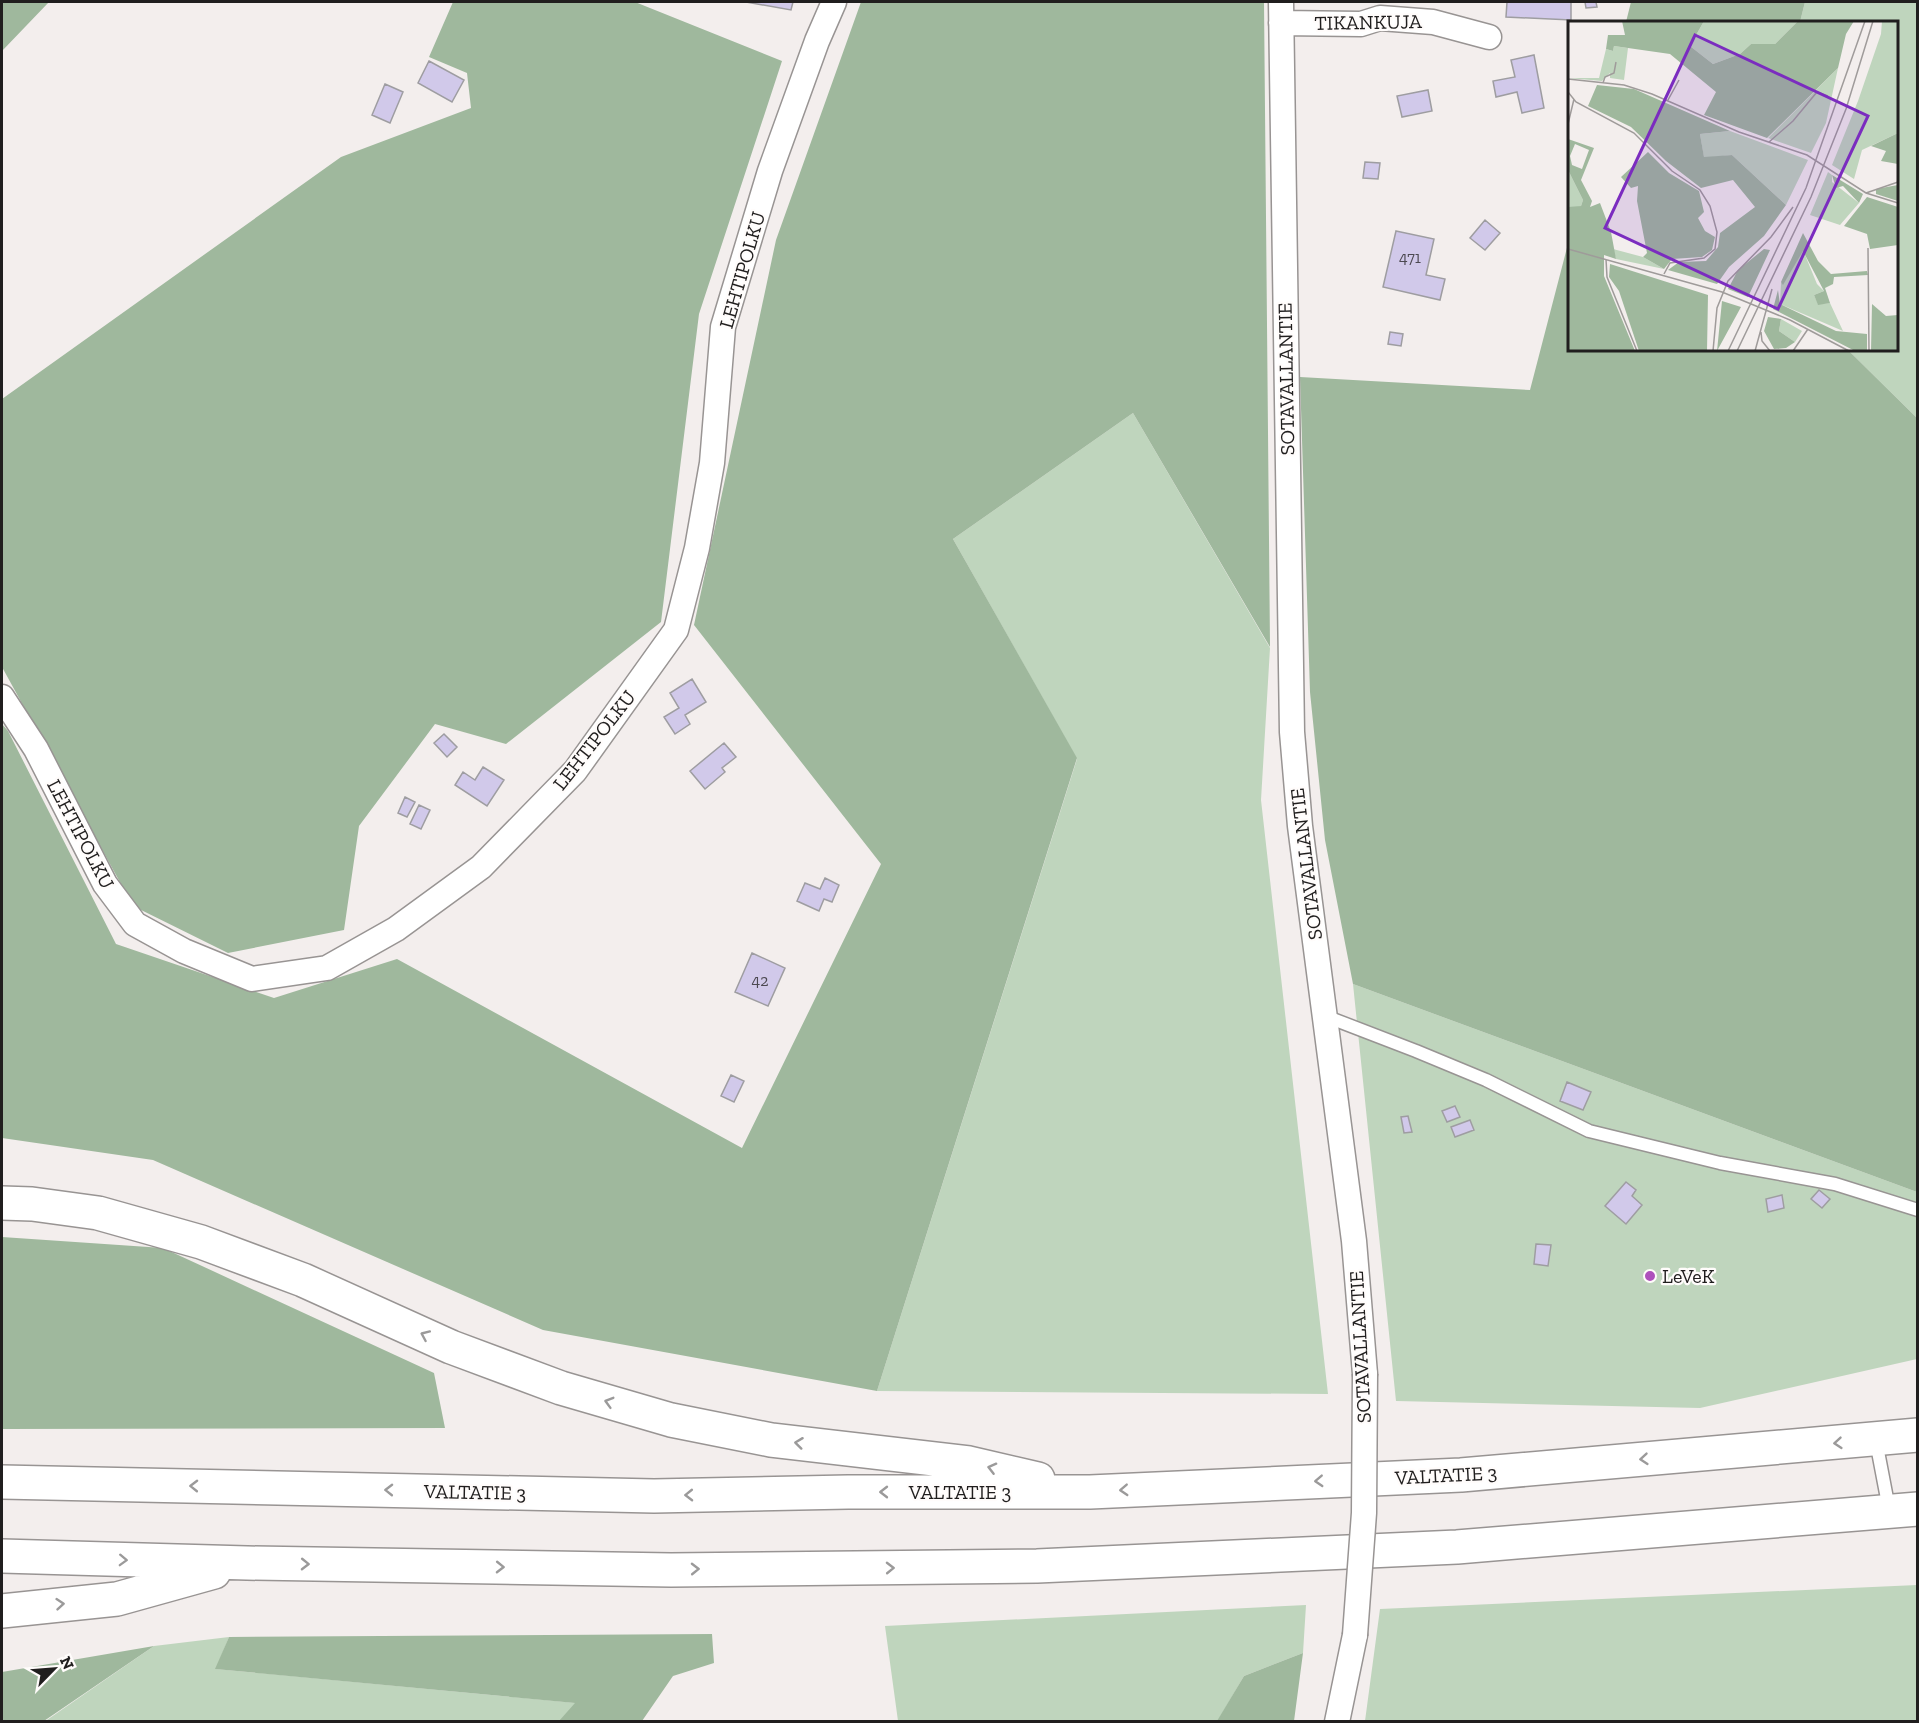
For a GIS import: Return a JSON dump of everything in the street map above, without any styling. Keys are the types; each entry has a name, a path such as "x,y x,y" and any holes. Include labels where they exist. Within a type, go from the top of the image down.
{"highway":[{"path":"2,1203 32,1204 98,1213 201,1242 303,1280 462,1351 561,1388 671,1420 771,1440 969,1463 1090,1492"},
{"name":"VALTATIE 3","path":"2,1482 654,1496 848,1492 1090,1492 1461,1475 1917,1435"},
{"path":"2,1556 247,1563 671,1570 1037,1566 1457,1547 1904,1510"},
{"path":"2,1611 117,1599 247,1563"}],"street":[{"name":"LEHTIPOLKU","path":"2,697 36,749 105,884 135,924 184,951 252,979 327,968 396,929 481,867 576,771 676,630 697,548 712,463 723,327 770,171 817,41 834,2"},
{"name":"TIKANKUJA","path":"1281,12 1361,24 1380,18 1433,22 1489,37"},
{"name":"SOTAVALLANTIE","path":"1281,12 1292,732 1300,826 1354,1241 1365,1374 1364,1513 1355,1635 1337,1722"}],"lane":[{"path":"1325,1016 1486,1080 1589,1131 1720,1163 1834,1184 1917,1210"},
{"path":"1876,1440 1904,1510"}],"green space":[{"path":"2,2 49,2 2,51"},
{"path":"453,2 635,2 782,61 699,314 661,622 506,744 435,724 359,826 344,930 228,953 133,906 2,667 2,399 341,157 471,108 467,73 429,57"},
{"path":"861,2 1264,2 1270,647 1133,413 953,539 1077,758 877,1391 543,1330 153,1160 2,1138 2,724 8,731 116,944 274,998 397,959 742,1148 881,864 694,625 776,240"},
{"path":"1631,2 1805,2 1800,21 1626,21"},
{"path":"1805,2 1917,2 1917,418 1849,351 1898,351 1898,21 1800,21"},
{"path":"1568,244 1568,351 1849,351 1917,418 1917,1192 1353,984 1325,840 1310,692 1300,377 1530,390"},
{"path":"1133,413 1270,648 1261,800 1328,1394 877,1391 1077,759 953,539"},
{"name":"LeVeK","path":"1353,984 1917,1192 1917,1359 1700,1408 1396,1401"},
{"path":"2,1237 163,1248 434,1373 445,1428 2,1429"},
{"path":"1917,1585 1917,1721 1365,1721 1380,1609"},
{"path":"1306,1605 1303,1653 1244,1676 1217,1722 898,1721 885,1626"},
{"path":"712,1634 714,1663 673,1676 642,1721 559,1721 575,1703 215,1669 229,1637"},
{"path":"229,1637 216,1669 576,1703 559,1722 44,1722 154,1646"},
{"path":"154,1646 44,1721 2,1721 2,1672"},
{"path":"1303,1653 1294,1721 1217,1721 1244,1676"}],"building":[{"path":"746,2 793,2 791,10"},
{"path":"1507,2 1571,2 1571,20 1506,17"},
{"path":"1585,2 1596,2 1597,7 1586,8"},
{"path":"1534,55 1544,108 1522,113 1517,92 1496,97 1493,81 1515,77 1511,60"},
{"path":"429,61 464,80 452,102 418,83"},
{"path":"385,84 403,92 390,123 372,115"},
{"path":"1428,90 1432,111 1402,117 1397,96"},
{"path":"1365,162 1380,163 1378,179 1363,178"},
{"path":"1485,220 1500,233 1485,250 1470,238"},
{"path":"1396,231 1434,239 1426,275 1445,279 1440,300 1383,287"},
{"path":"1390,332 1403,334 1401,346 1388,344"},
{"path":"692,679 706,702 685,715 690,724 675,734 664,717 679,708 670,693"},
{"path":"444,734 457,747 447,757 434,743"},
{"path":"724,743 736,757 722,768 725,772 705,789 690,771"},
{"path":"483,767 504,780 487,806 455,785 463,772 475,780"},
{"path":"405,797 415,802 407,817 398,813"},
{"path":"419,805 430,810 421,829 410,824"},
{"path":"825,878 839,885 832,902 824,899 819,911 797,901 805,883 820,889"},
{"path":"752,953 785,968 768,1006 735,992"},
{"path":"731,1075 744,1081 734,1102 721,1096"},
{"path":"1567,1082 1591,1092 1583,1110 1560,1101"},
{"path":"1455,1106 1460,1117 1447,1122 1442,1111"},
{"path":"1408,1116 1412,1132 1404,1133 1401,1117"},
{"path":"1470,1120 1474,1130 1455,1137 1451,1127"},
{"path":"1626,1182 1636,1190 1632,1196 1642,1205 1626,1224 1605,1206"},
{"path":"1819,1190 1830,1199 1822,1208 1811,1199"},
{"path":"1782,1195 1784,1208 1768,1212 1766,1199"},
{"path":"1536,1244 1551,1245 1548,1266 1534,1264"}],"place":[{"name":"LeVeK","path":"1650,1276"}]}
